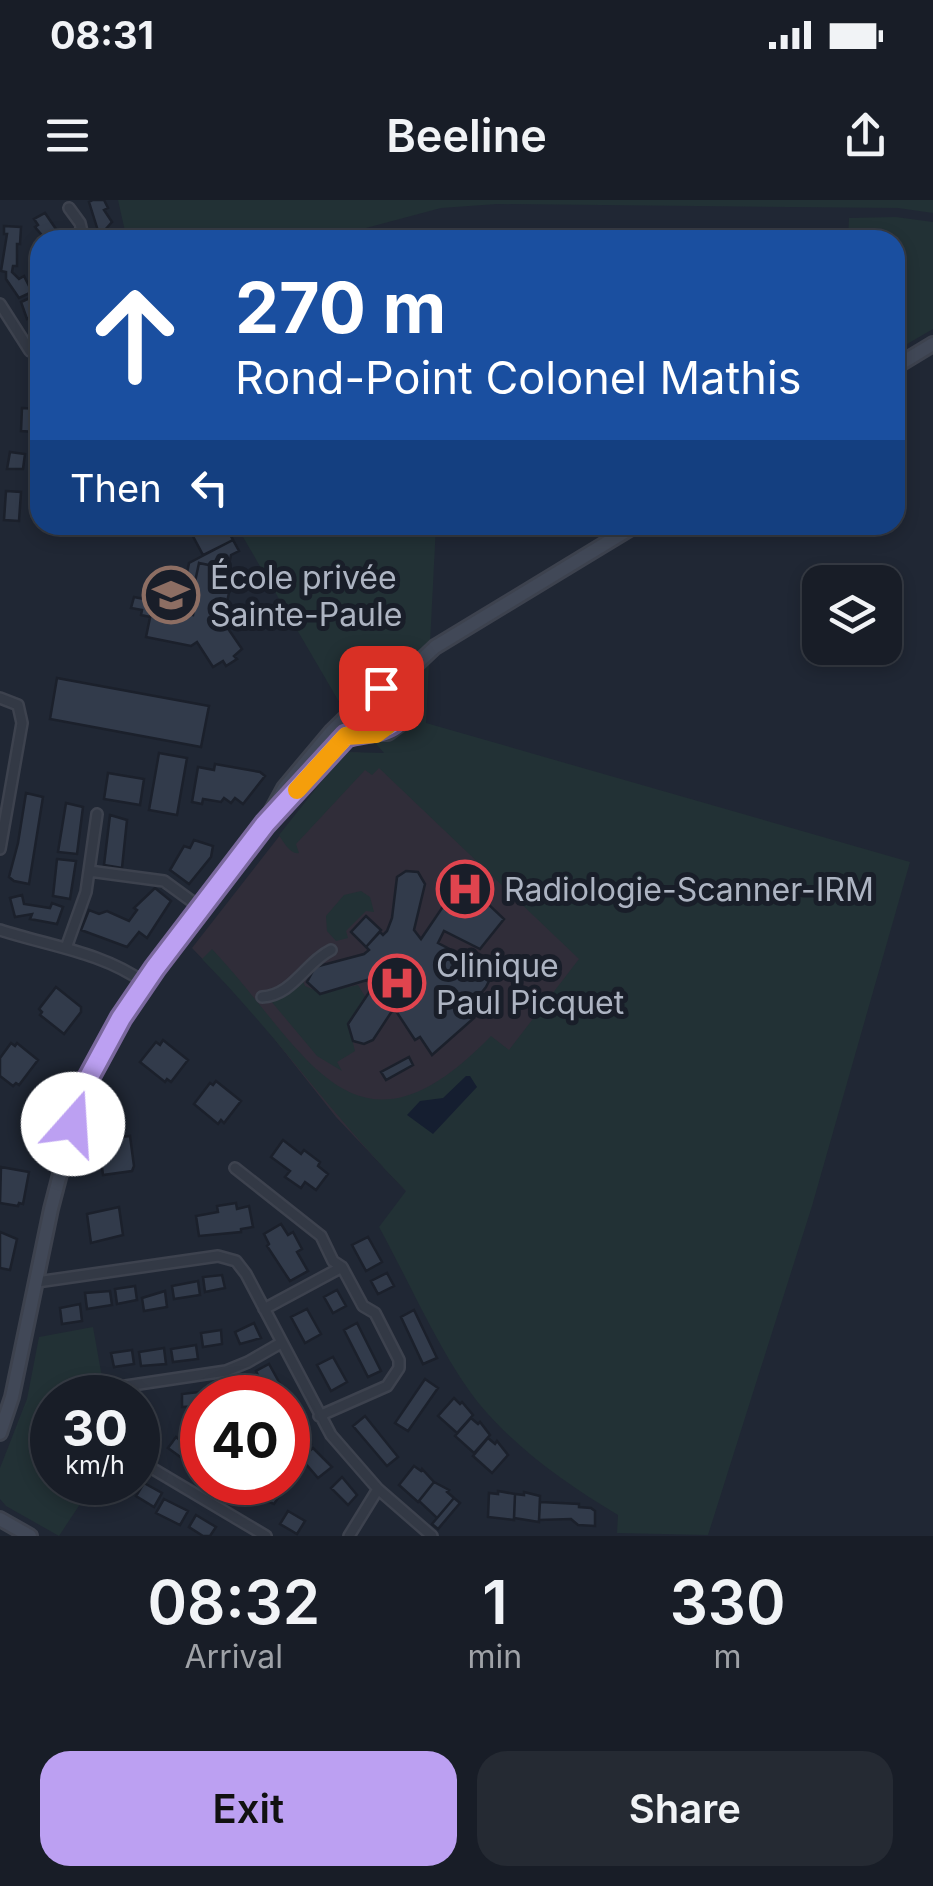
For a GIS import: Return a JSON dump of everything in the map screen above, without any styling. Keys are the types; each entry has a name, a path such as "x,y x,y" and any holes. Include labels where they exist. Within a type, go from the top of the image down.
{"street":[{"path":"68,208 82,230"},
{"path":"0,304 30,351"},
{"path":"905,361 933,344"},
{"path":"265,824 284,788 369,695 392,684 418,661 620,535"},
{"path":"0,1433 12,1397 63,1158 89,1077 145,983 265,824 346,736 388,733 407,718 418,661"},
{"path":"369,733 401,712 403,690 392,684"},
{"path":"0,698 13,702 22,711 0,849"},
{"path":"342,721 369,733"},
{"path":"66,948 86,892 96,814"},
{"path":"89,871 164,881 200,908"},
{"path":"0,943 3,931 66,948 125,969 145,983"},
{"path":"262,997 283,991 319,956 331,950"},
{"path":"235,1168 321,1236 363,1306 375,1313 399,1360 399,1368 386,1386 319,1416"},
{"path":"36,1282 224,1256 240,1265 319,1416 344,1453 432,1536"},
{"path":"264,1309 342,1267"},
{"path":"160,1380 237,1368 281,1342"},
{"path":"160,1473 266,1536"},
{"path":"349,1536 378,1489"},
{"path":"0,1519 30,1536"}],"shaded area":[{"path":"118,200 933,200 933,213 898,208 497,204 441,208 358,230 125,230"},
{"path":"896,217 933,222 933,329 905,345 905,230 848,230 849,218"},
{"path":"242,535 435,535 426,723 910,862 812,1206 708,1535 617,1533 618,1515 545,1466 481,1406 440,1343 379,1227 406,1191 202,959 212,949 305,1058 335,1084 366,1098 402,1097 443,1078 491,1036 509,1050 579,959 379,768 372,775 365,770 296,844 299,853 285,844 279,835 345,752 384,753 338,700"},
{"name":"Clinique Paul Picquet","path":"345,752 385,754 595,947 407,1192 336,1117 250,1008 192,948"},
{"path":"361,891 370,897 374,912 366,911 346,931 348,938 336,941 327,931 326,916 344,895"},
{"path":"302,979 305,986 321,993 358,985 366,998 348,1023 355,1051 337,1062 342,1071 317,1056 271,1001 286,995"},
{"path":"93,1327 102,1375 32,1375 39,1337"},
{"path":"30,1384 30,1505 79,1505 59,1536 0,1499 0,1468"}],"water":[{"path":"466,1076 477,1087 433,1134 407,1115 420,1101 443,1098"}],"building":[{"path":"104,200 108,208 104,210 112,222 105,230 98,230 89,202"},
{"path":"45,213 57,230 38,230 34,219"},
{"path":"4,226 21,227 17,266 13,266 12,272 19,279 24,276 30,293 19,298 6,279 6,272 1,271"},
{"path":"30,298 30,322 27,319 21,302"},
{"path":"22,408 30,409 30,432 21,431"},
{"path":"10,452 25,454 23,469 7,469"},
{"path":"6,491 21,492 19,521 4,520"},
{"path":"192,535 230,535 233,540 203,555"},
{"path":"233,540 239,551 231,555 228,569 199,563 192,596 196,597 193,615 179,613 189,563"},
{"path":"199,563 234,570 227,602 218,600 216,611 242,649 234,656 237,659 226,666 223,661 213,667 197,642 191,646 146,637 152,608 193,615 196,597 192,596"},
{"path":"134,597 154,601 150,617 131,608"},
{"path":"57,678 209,706 201,747 50,719"},
{"path":"159,753 187,758 177,815 149,810"},
{"path":"215,764 265,776 243,804 235,798 231,803 224,798 221,802 192,802 198,767 214,770"},
{"path":"108,773 144,779 140,805 104,799"},
{"path":"26,793 43,797 29,884 9,877"},
{"path":"66,803 83,807 77,854 58,852"},
{"path":"110,815 127,820 122,868 104,865"},
{"path":"194,840 213,846 211,857 189,884 170,870 184,846 190,848"},
{"path":"57,859 76,861 70,899 53,896"},
{"name":"Clinique Paul Picquet","path":"406,871 418,872 425,884 414,930 421,939 465,882 504,919 480,949 444,931 438,943 473,961 477,953 495,962 495,969 467,1011 474,1018 432,1055 420,1037 415,1040 394,1008 373,1040 364,1044 353,1041 348,1024 372,988 367,980 320,994 307,982 315,967 364,954 380,932 383,935 387,931 397,877"},
{"path":"155,888 171,901 147,938 139,932 127,947 81,930 89,910 99,914 107,911 129,921 137,910 134,908"},
{"path":"22,895 24,904 50,908 52,903 63,907 57,924 30,919 32,914 15,917 10,898"},
{"path":"366,916 381,930 366,947 351,932"},
{"path":"56,987 81,1007 64,1034 40,1015 39,1009"},
{"path":"163,1040 188,1060 171,1082 165,1082 140,1062 156,1042 160,1045"},
{"path":"11,1043 17,1043 38,1060 19,1085 13,1086 0,1076 0,1058"},
{"path":"409,1057 413,1065 386,1080 381,1072"},
{"path":"216,1081 241,1101 224,1123 221,1120 218,1124 194,1104"},
{"path":"130,1136 132,1171 103,1175 99,1143 103,1139"},
{"path":"283,1140 320,1162 318,1166 328,1174 316,1190 305,1182 301,1188 285,1177 290,1171 271,1157"},
{"path":"1,1167 29,1172 23,1204 0,1203"},
{"path":"236,1203 237,1209 249,1206 253,1227 199,1236 196,1216 218,1212 217,1206"},
{"path":"119,1207 123,1235 91,1243 87,1214"},
{"path":"281,1224 288,1235 293,1232 302,1249 297,1252 308,1271 290,1281 267,1246 264,1234"},
{"path":"0,1232 17,1239 10,1270 0,1268"},
{"path":"368,1237 382,1262 366,1271 352,1245"},
{"path":"387,1273 394,1286 378,1294 371,1281"},
{"path":"222,1275 225,1288 205,1292 203,1277"},
{"path":"198,1281 200,1295 174,1299 172,1286"},
{"path":"135,1286 137,1300 117,1304 115,1289"},
{"path":"337,1290 346,1306 333,1313 324,1297"},
{"path":"110,1291 112,1305 87,1309 85,1293"},
{"path":"165,1291 167,1307 144,1311 142,1298"},
{"path":"80,1304 82,1321 62,1324 60,1308"},
{"path":"307,1309 321,1334 305,1343 291,1317"},
{"path":"414,1310 437,1358 423,1364 401,1317"},
{"path":"254,1323 261,1338 240,1344 235,1332"},
{"path":"357,1323 381,1371 368,1377 344,1330"},
{"path":"221,1330 222,1344 203,1347 201,1333"},
{"path":"196,1345 198,1359 173,1362 171,1349"},
{"path":"164,1348 166,1364 141,1366 139,1352"},
{"path":"132,1350 134,1364 114,1367 111,1353"},
{"path":"333,1357 347,1382 331,1391 317,1365"},
{"path":"269,1364 275,1375 258,1375 256,1371"},
{"path":"425,1379 438,1388 408,1431 395,1423"},
{"path":"454,1398 473,1415 457,1433 438,1416"},
{"path":"365,1416 398,1457 387,1466 353,1426"},
{"path":"471,1418 480,1422 490,1435 474,1453 455,1436"},
{"path":"176,1437 180,1440 180,1457 168,1448"},
{"path":"488,1438 495,1444 497,1441 508,1455 492,1473 473,1456"},
{"path":"313,1448 332,1467 318,1478 310,1469"},
{"path":"414,1466 434,1482 418,1502 399,1485"},
{"path":"342,1477 357,1495 348,1505 331,1488"},
{"path":"434,1482 449,1490 454,1498 437,1518 419,1501"},
{"path":"489,1493 515,1494 514,1520 488,1517"},
{"path":"515,1494 540,1496 539,1522 514,1518"},
{"path":"454,1498 460,1503 438,1529 432,1524"},
{"path":"164,1499 188,1511 180,1525 156,1513"},
{"path":"540,1502 591,1508 595,1511 595,1526 578,1525 571,1519 539,1520"},
{"path":"288,1511 305,1521 297,1534 280,1524"},
{"path":"196,1515 216,1527 210,1536 189,1527"}],"slow traffic":[{"path":"297,790 346,736 376,734 388,725"}],"place":[{"name":"École privée Sainte-Paule","path":"171,595"},
{"name":"Radiologie-Scanner-IRM","path":"465,889"},
{"name":"Clinique Paul Picquet","path":"397,983"}],"route":[{"path":"73,1124 89,1077 121,1018 265,824 346,736 376,734 401,712 404,703 400,686 381,688"}]}
